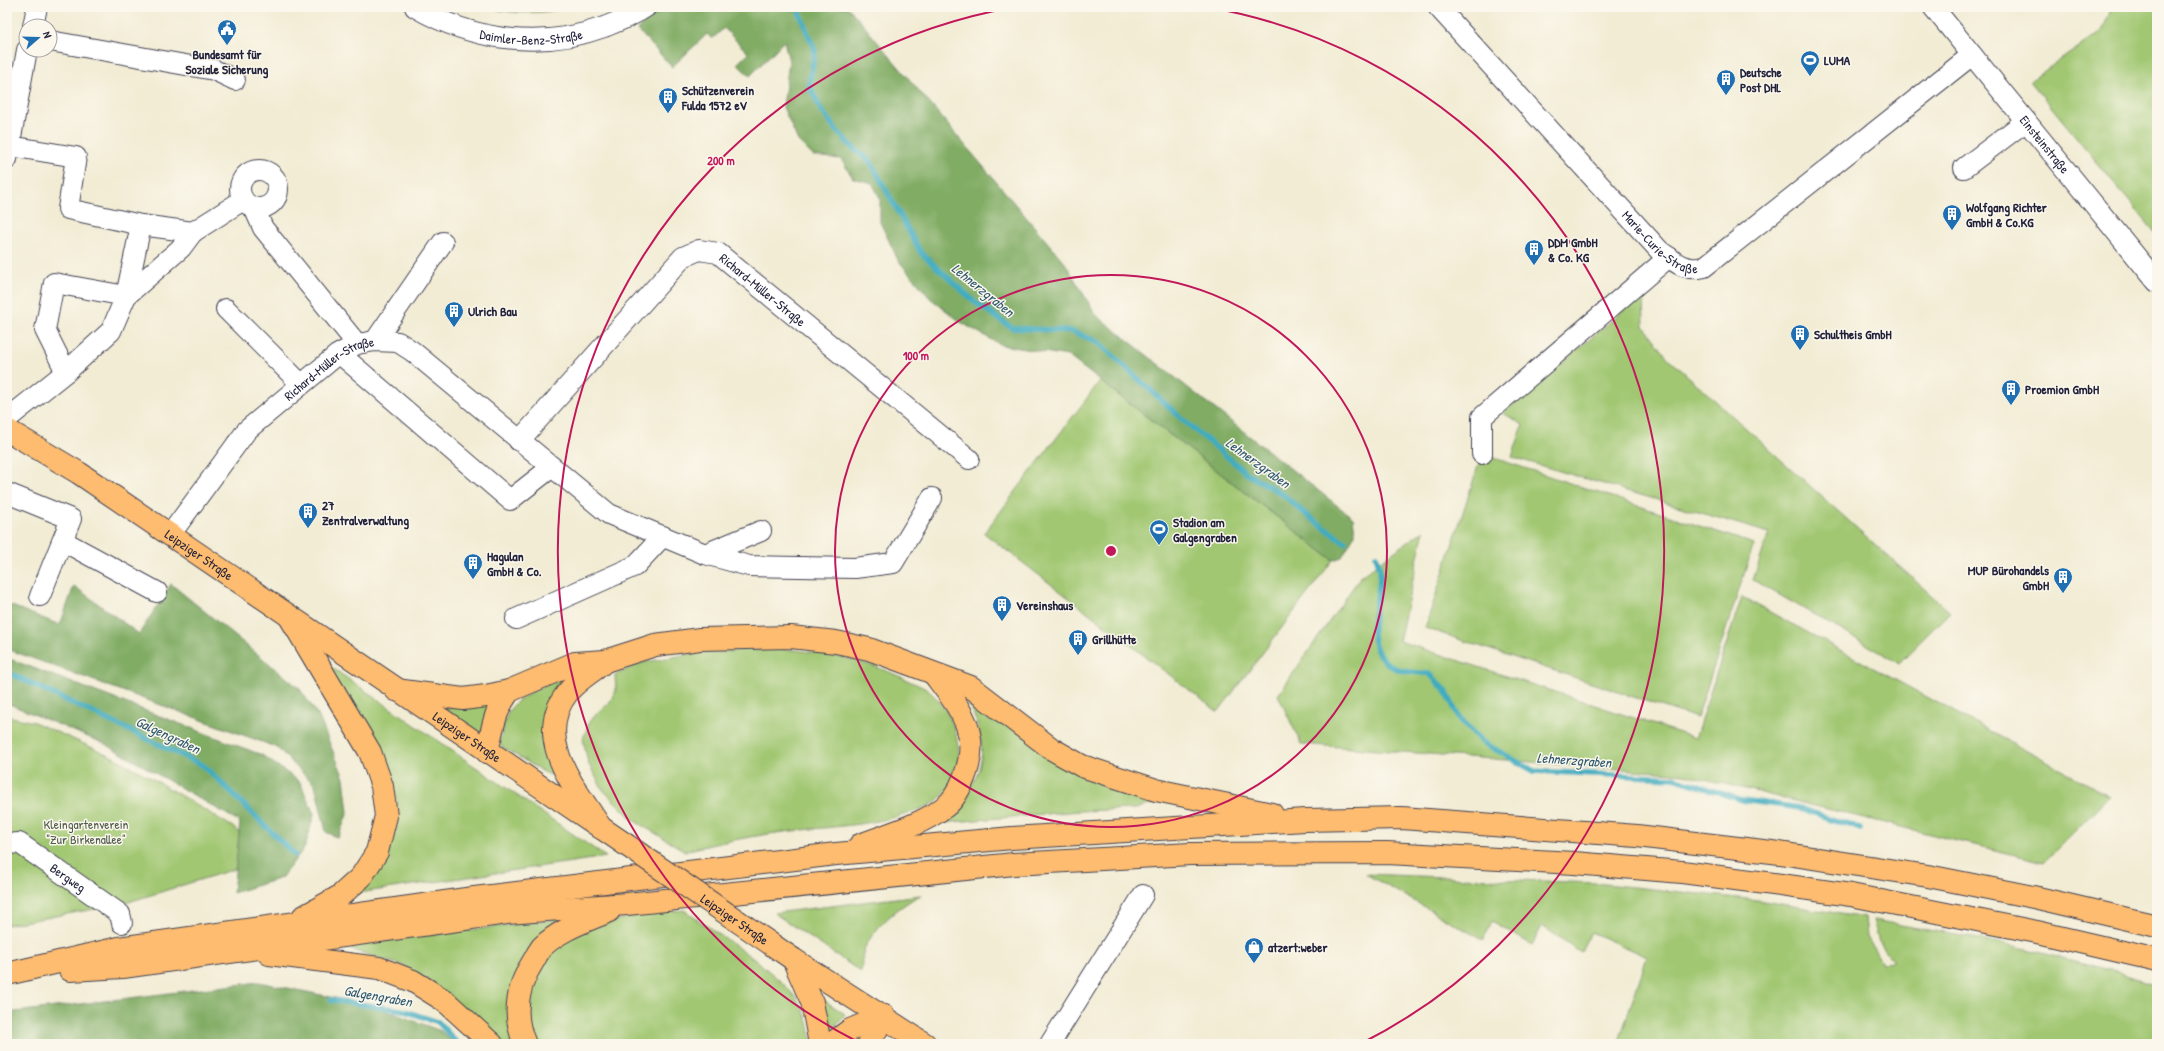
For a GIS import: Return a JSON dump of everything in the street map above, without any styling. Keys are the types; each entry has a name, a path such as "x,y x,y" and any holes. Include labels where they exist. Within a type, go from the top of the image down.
{"main road":[{"name":"Leipziger Straße","path":"7,430 73,469 792,959 884,1016 925,1044"},
{"path":"291,619 370,752 382,786 386,816 377,852 361,877 340,896 291,924"},
{"path":"396,690 463,699 509,691 580,671 615,657 655,645 700,638 792,637 836,642 869,649 971,687 1052,749 1082,766 1156,790 1305,820"},
{"path":"580,671 560,702 554,721 553,739 558,757 601,828"},
{"path":"836,854 933,815 945,807 961,787 970,763 971,741 966,721 958,705 934,674"},
{"path":"487,752 494,719 499,705 509,691"},
{"path":"7,974 119,948 466,898 836,854 1012,838 1305,820 1402,818 1614,834 1772,852 1928,876 2038,898 2157,926"},
{"path":"7,974 122,967 507,913 627,904 1006,864 1190,854 1387,853 1574,863 1682,872 1850,895 2037,932 2157,960"},
{"path":"525,1044 519,1030 517,1000 526,972 542,948 567,929 627,904"},
{"path":"240,951 379,968 413,981 445,1001 492,1044"},
{"path":"792,959 812,1002 820,1044"},
{"path":"831,1044 850,1030 884,1016"},
{"path":"869,1044 884,1016"}],"street":[{"path":"35,18 37,7"},
{"name":"Daimler-Benz-Straße","path":"416,7 438,20 479,34 530,41 561,38 589,32 636,14 646,7"},
{"name":"Marie-Curie-Straße","path":"1438,7 1659,250 1679,265 1693,270 1704,267 1972,54"},
{"name":"Einsteinstraße","path":"1933,7 2157,282"},
{"path":"58,42 214,70 235,80"},
{"path":"26,58 11,121 8,152 76,158 68,209 141,225 193,232"},
{"path":"1964,168 2026,120"},
{"path":"126,296 181,248 193,232 248,204 267,207 277,197 278,185 276,170 260,169 246,174 240,186 248,204 263,228 366,343 443,242"},
{"path":"7,419 66,372 111,331 126,296 141,225"},
{"name":"Richard-Müller-Straße","path":"519,441 683,257 698,250 718,253 969,459"},
{"path":"1482,454 1482,417 1669,257"},
{"path":"66,372 45,330 54,283 126,296"},
{"path":"226,309 301,384"},
{"name":"Richard-Müller-Straße","path":"170,535 247,430 301,384 340,354 366,343 398,342 412,351 609,514 705,554 749,566 855,568 893,564 932,498"},
{"path":"340,354 510,500 552,467"},
{"path":"7,493 71,519 40,596"},
{"path":"705,554 761,531"},
{"path":"516,619 635,566 663,536"},
{"path":"63,541 157,592"},
{"name":"Bergweg","path":"7,844 19,843 120,914 122,923"},
{"path":"1050,1044 1143,895"}],"green space":[{"path":"483,7 570,7 559,10 526,13"},
{"path":"664,7 848,7 1065,263 1096,315 1353,518 1355,534 1342,557 1333,560 1068,356 1001,345 962,323 930,298 898,260 880,222 880,198 872,183 853,178 841,159 813,156 798,141 783,107 789,61 784,41 750,76 737,64 748,53 724,28 712,39 707,34 672,67 637,29"},
{"path":"2112,7 2157,7 2157,235 2030,81 2102,31"},
{"path":"1643,294 1644,326 1668,358 1950,612 1899,663 1753,580 1769,533 1512,457 1523,425 1503,413"},
{"name":"Stadion am Galgengraben","path":"1100,381 1333,560 1218,712 984,533"},
{"path":"1482,454 1754,544 1697,718 1425,628"},
{"path":"1424,530 1399,641 1695,738 1742,597 2110,796 2044,862 1684,774 1301,744 1278,695 1361,576"},
{"path":"171,584 299,688 318,715 344,778 348,812 338,838 326,832 315,785 276,747 7,649 7,604 60,625 74,586 139,634"},
{"path":"771,648 807,651 842,657 893,673 928,690 943,706 948,714 955,732 959,750 956,773 945,793 934,803 928,806 878,821 765,835 685,851 633,820 603,790 588,763 583,739 590,720 609,703 616,691 615,675 641,663 689,654"},
{"path":"7,658 262,755 300,782 314,814 305,847 281,878 233,893 240,822 107,745 7,703"},
{"path":"328,665 606,857 358,893 373,879 386,859 393,833 397,804 392,777 369,727 326,670"},
{"path":"576,672 546,749 553,768 552,774 549,775 502,747 499,742 505,720 512,706 538,688"},
{"path":"964,697 973,700 1081,774 1106,787 1154,799 1157,803 1135,809 1080,811 942,823 942,818 965,793 976,777 980,767 981,746 978,725"},
{"path":"489,703 482,735 443,707"},
{"name":"Kleingartenverein \"Zur Birkenallee\"","path":"7,716 34,722 109,755 148,776 233,827 267,859 122,904 7,925"},
{"path":"1366,874 1595,883 1757,900 1865,918 1867,937 1882,963 1894,962 1879,941 1873,920 2006,944 2110,970 2157,985 2157,1044 1618,1044 1647,957 1591,932 1581,952 1542,926 1532,945 1492,921 1483,940"},
{"path":"921,895 904,905 879,927 867,944 863,953 861,972 774,913"},
{"path":"684,910 748,955 780,981 801,1006 805,1015 812,1044 536,1044 529,1022 529,1001 532,985 539,966 553,949 577,935 617,920 655,913"},
{"path":"557,919 562,921 537,941 520,1044 503,1044 489,1031 404,966 352,950 352,946 359,944"},
{"path":"259,982 374,1006 441,1031 455,1044 7,1044 7,1013"},
{"path":"819,997 845,1014 829,1034"}],"waterway":[{"name":"Lehnerzgraben","path":"797,7 815,51 809,85 821,110 853,148 870,161 921,253 976,303 1012,328 1071,331 1098,342 1183,420 1249,475 1281,493 1309,517 1345,542"},
{"name":"Lehnerzgraben","path":"1376,556 1380,571 1373,633 1379,655 1388,664 1397,669 1408,672 1430,674 1446,691 1459,718 1482,742 1534,771 1674,778 1742,800 1800,808 1860,829"},
{"name":"Galgengraben","path":"7,672 204,766 295,855"},
{"name":"Galgengraben","path":"331,1000 402,1010 438,1022 458,1044"}],"place":[{"name":"Bundesamt für Soziale Sicherung","path":"227,46"},
{"name":"LUMA","path":"1810,77"},
{"name":"Deutsche Post DHL","path":"1726,96"},
{"name":"Schützenverein Fulda 1572 eV","path":"668,114"},
{"name":"Wolfgang Richter GmbH & Co.KG","path":"1952,231"},
{"name":"DDM GmbH & Co. KG","path":"1534,266"},
{"name":"Ulrich Bau","path":"454,328"},
{"name":"Schultheis GmbH","path":"1800,351"},
{"name":"Proemion GmbH","path":"2011,406"},
{"name":"27 Zentralverwaltung","path":"308,529"},
{"name":"Stadion am Galgengraben","path":"1159,546"},
{"name":"Hagulan GmbH & Co.","path":"473,580"},
{"name":"MUP Bürohandels GmbH","path":"2063,594"},
{"name":"Vereinshaus","path":"1002,622"},
{"name":"Grillhütte","path":"1078,656"},
{"name":"atzert:weber","path":"1254,964"}]}
